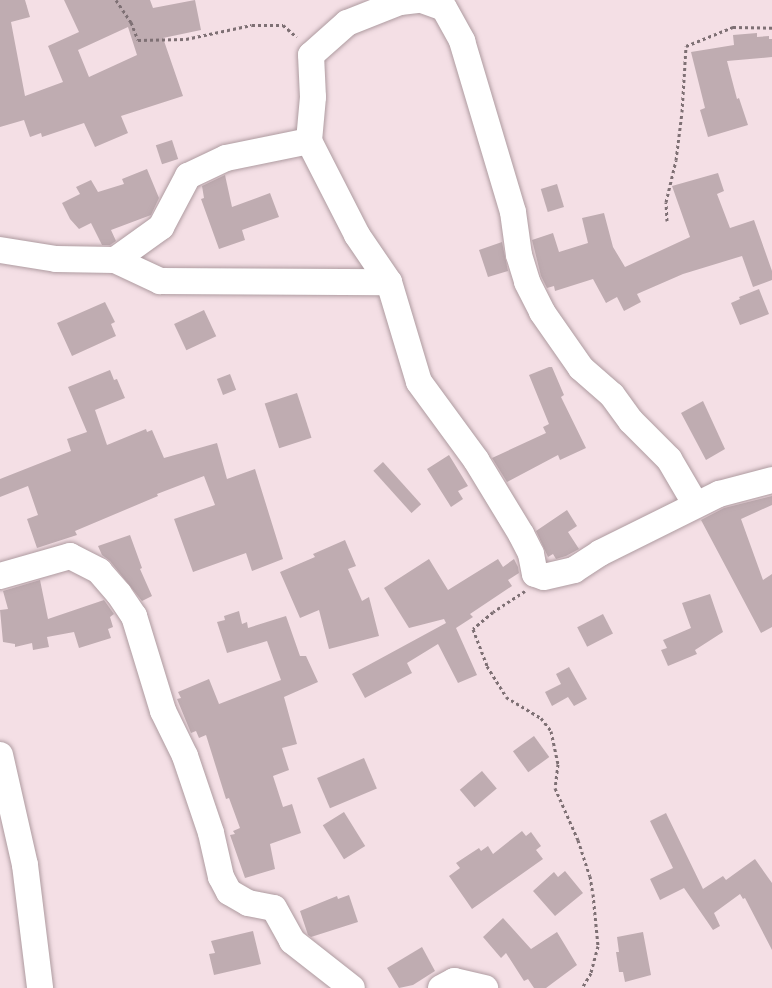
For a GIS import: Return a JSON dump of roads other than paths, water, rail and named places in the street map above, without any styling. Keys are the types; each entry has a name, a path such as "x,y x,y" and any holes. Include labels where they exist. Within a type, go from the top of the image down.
{"street":[{"path":"417,0 400,2 347,23 311,55 313,97 309,141 357,235 389,282 420,382 476,460 510,516 531,554 535,574 539,577 574,570 600,553 648,532 728,491 772,480"},
{"path":"422,0 444,9 462,41 513,212 519,255 527,282 542,312 581,368 612,395 631,421 669,459 696,506"},
{"path":"115,260 161,226 188,176 226,158 309,141"},
{"path":"0,250 56,259 115,260 160,281 389,282"},
{"path":"0,576 70,556 99,571 119,594 134,616 163,711 185,756 211,833 221,877 229,892 248,903 274,909 292,941 352,988"},
{"path":"0,755 25,865 40,988"},
{"path":"441,988 454,981 484,988"}]}
